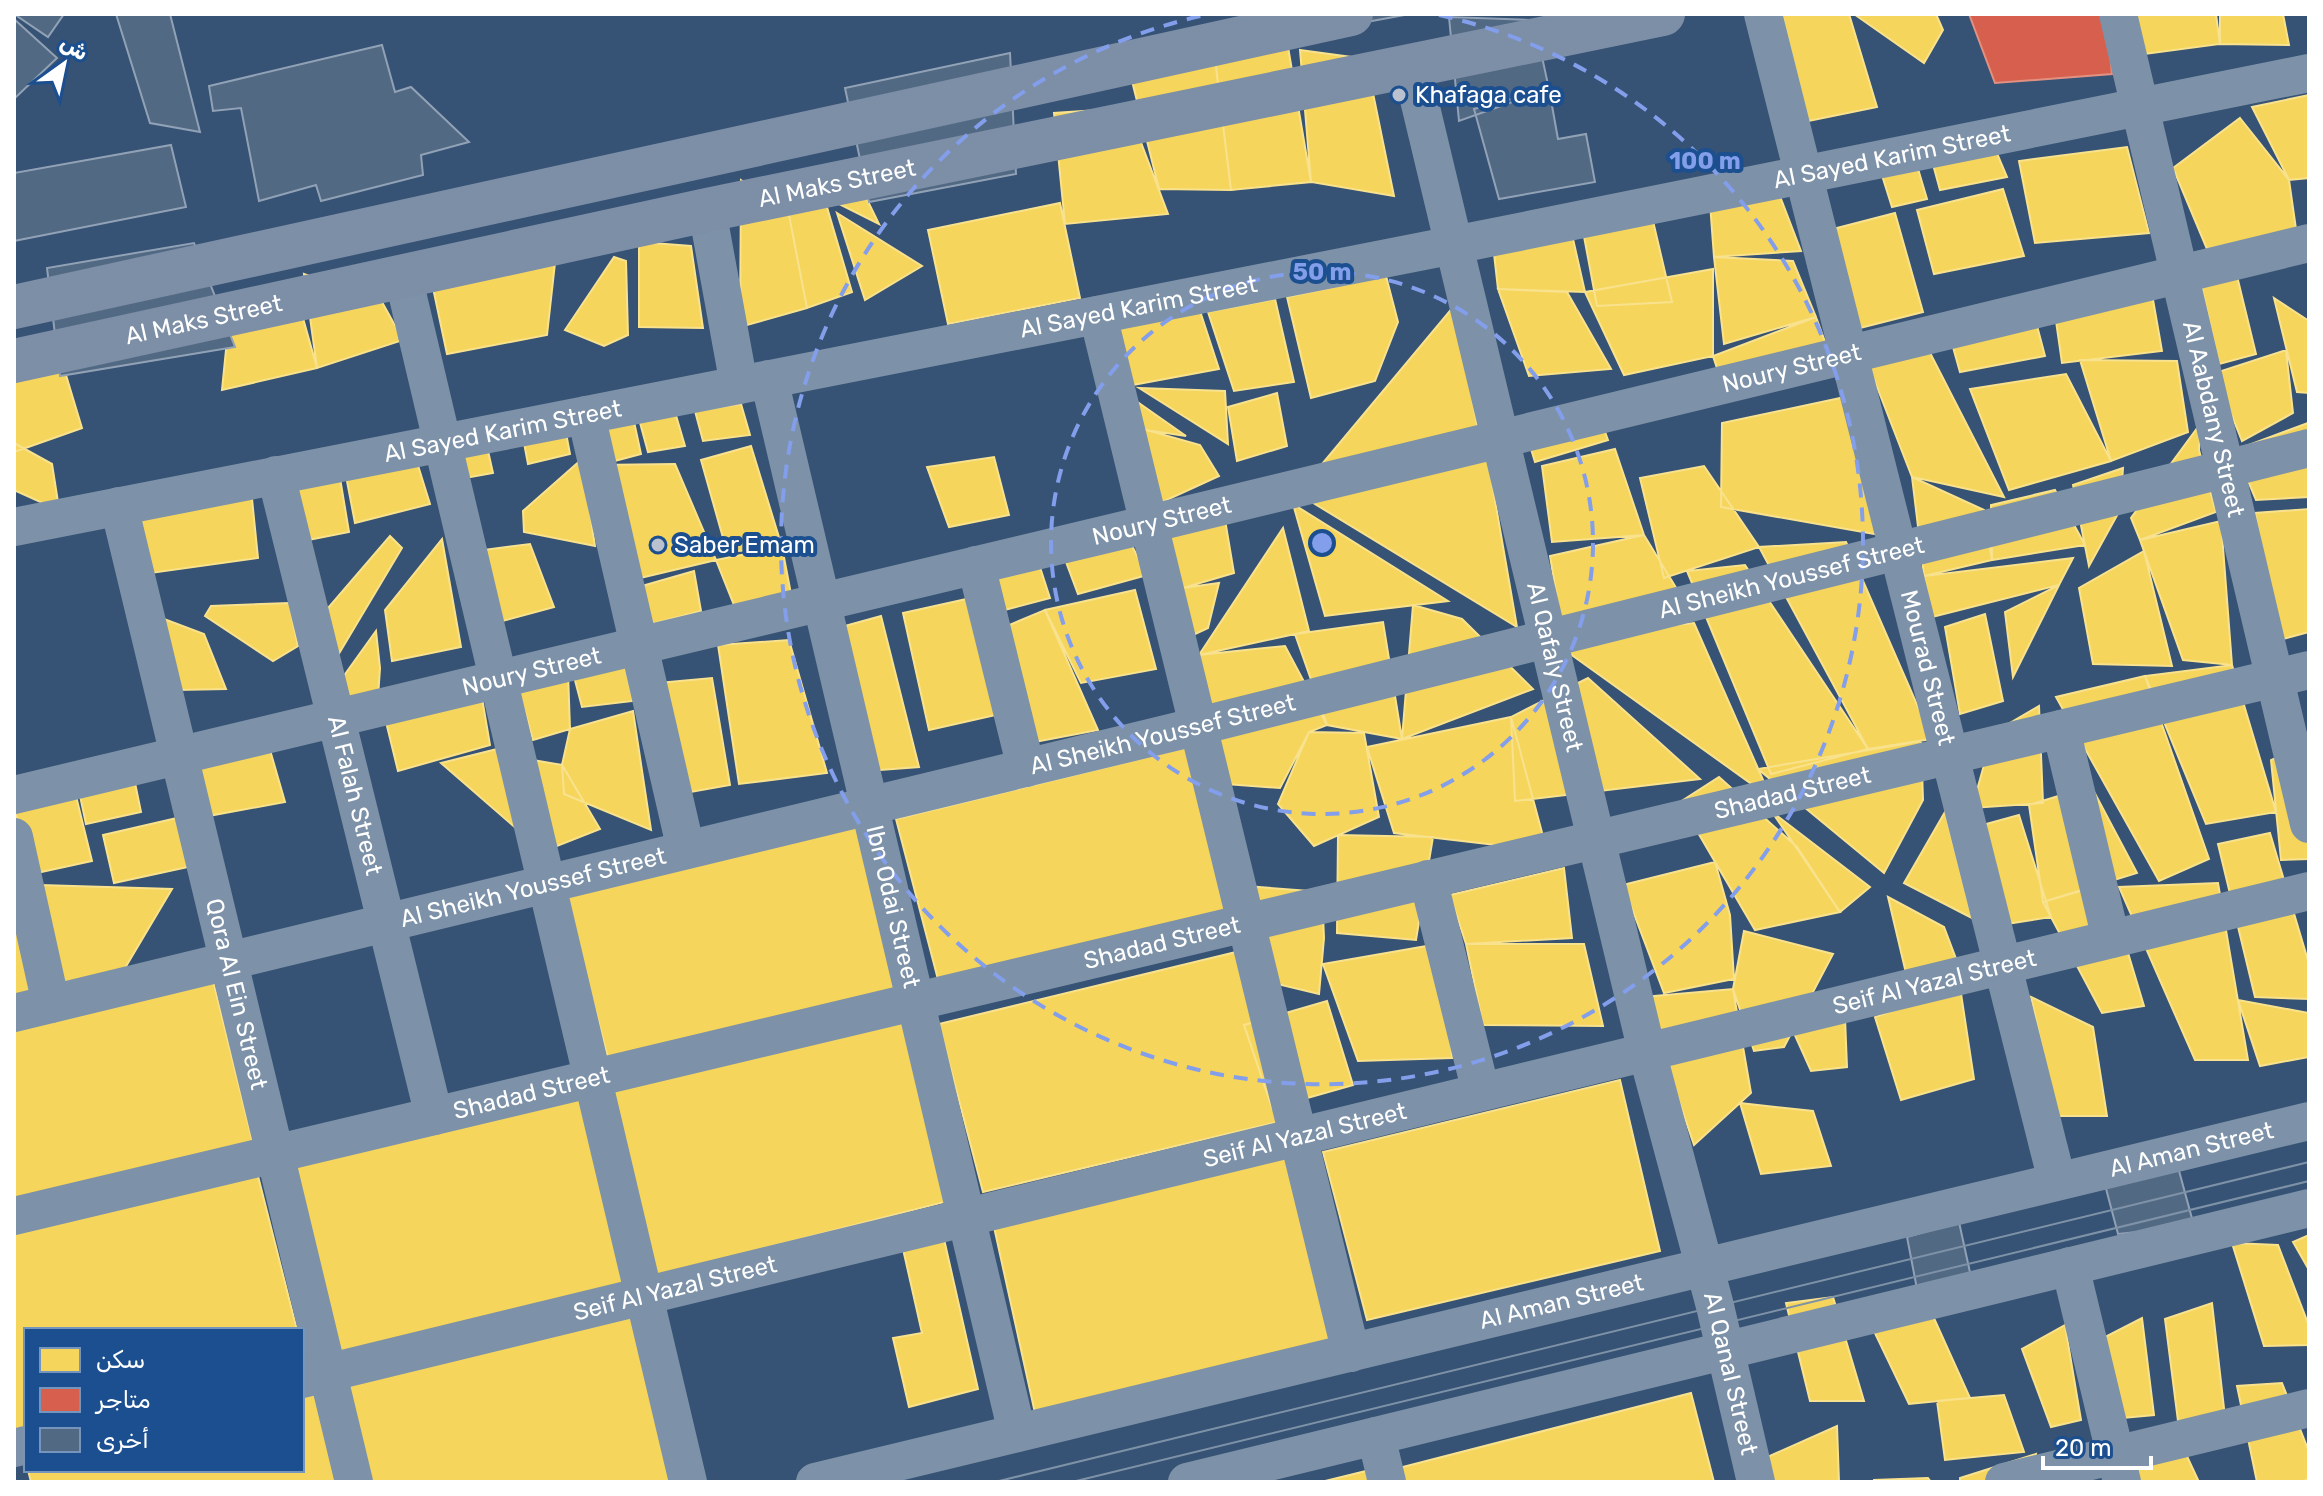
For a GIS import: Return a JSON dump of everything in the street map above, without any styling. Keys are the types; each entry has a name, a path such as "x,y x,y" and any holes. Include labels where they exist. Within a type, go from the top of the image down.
{"main road":[{"path":"14,307 1351,14"},
{"name":"Al Maks Street","path":"14,361 707,210 1663,14"}],"street":[{"name":"Mourad Street","path":"1763,14 2057,1181"},
{"name":"Al Aabdany Street","path":"2118,14 2226,469 2292,674 2309,824"},
{"name":"Al Qafaly Street","path":"1411,66 1647,1052 1705,1267"},
{"name":"Al Sayed Karim Street","path":"14,527 1454,245 2309,73"},
{"name":"Ibn Odai Street","path":"707,210 754,382 822,602 1017,1433"},
{"name":"Noury Street","path":"14,795 2309,243"},
{"path":"403,276 688,1482"},
{"path":"1098,315 1351,1353"},
{"path":"586,415 686,850"},
{"name":"Al Sheikh Youssef Street","path":"14,1013 1199,726 2309,448"},
{"name":"Al Falah Street","path":"276,475 434,1116"},
{"name":"Qora Al Ein Street","path":"119,506 275,1154 315,1376 354,1482"},
{"path":"976,565 1026,768"},
{"name":"Shadad Street","path":"14,1216 2292,674"},
{"path":"2061,729 2111,939"},
{"path":"14,837 51,1004"},
{"path":"1428,879 1481,1092"},
{"name":"Seif Al Yazal Street","path":"315,1376 2309,891"},
{"name":"Al Aman Street","path":"815,1482 2309,1121"},
{"path":"1187,1482 2309,1208"},
{"path":"2070,1266 2119,1468"},
{"name":"Al Qanal Street","path":"1705,1267 1756,1482"},
{"path":"2004,1482 2119,1468 2309,1408"},
{"path":"1376,1436 1387,1482"}],"building: سكن":[{"path":"1782,14 1849,14 1877,107 1808,121"},
{"path":"1854,14 1936,14 1943,30 1924,63"},
{"path":"2131,14 2216,14 2220,44 2145,54"},
{"path":"2220,14 2283,14 2289,45 2220,44"},
{"path":"1287,41 1311,182 1231,190 1215,59"},
{"path":"1300,50 1366,59 1394,196 1311,182"},
{"path":"1215,59 1231,190 1159,189 1132,81"},
{"path":"2309,95 2309,178 2289,180 2252,107"},
{"path":"1128,108 1168,214 1065,224 1054,113"},
{"path":"2240,118 2289,180 2296,229 2207,249 2173,168"},
{"path":"1993,144 2007,177 1940,190 1931,157"},
{"path":"2127,147 2149,233 2035,243 2019,161"},
{"path":"1916,162 1927,199 1892,207 1880,169"},
{"path":"857,179 879,224 835,202"},
{"path":"741,180 788,210 807,308 740,327"},
{"path":"2003,189 2024,256 1934,274 1917,210"},
{"path":"1778,191 1801,251 1714,257 1710,203"},
{"path":"824,197 852,292 807,308 788,210"},
{"path":"1060,203 1080,298 948,324 928,230"},
{"path":"837,213 922,266 865,300"},
{"path":"1895,213 1923,312 1856,329 1833,229"},
{"path":"1653,221 1672,302 1597,306 1583,231"},
{"path":"1571,230 1585,292 1498,289 1493,245"},
{"path":"639,242 691,246 703,328 639,327"},
{"path":"556,254 547,335 447,354 433,288"},
{"path":"614,257 626,261 628,335 604,346 565,330"},
{"path":"1714,257 1793,261 1816,317 1724,344"},
{"path":"1713,269 1713,356 1624,375 1585,292"},
{"path":"304,274 382,302 403,340 317,368"},
{"path":"1386,276 1398,322 1375,381 1311,398 1287,297"},
{"path":"2237,276 2256,354 2219,364 2201,284"},
{"path":"294,286 317,368 222,390 231,300"},
{"path":"1498,289 1567,292 1611,369 1529,376"},
{"path":"2152,294 2162,351 2062,363 2055,314"},
{"path":"2274,298 2309,321 2309,393 2297,392"},
{"path":"1275,299 1294,382 1234,391 1208,312"},
{"path":"1454,306 1478,429 1317,470"},
{"path":"1200,311 1219,369 1127,386 1112,330"},
{"path":"1816,317 1828,350 1718,371 1713,356"},
{"path":"2036,322 2045,356 1960,372 1951,340"},
{"path":"14,342 56,342 82,428 14,452"},
{"path":"1925,343 2004,497 1912,477 1865,356"},
{"path":"2286,350 2293,413 2242,441 2215,373"},
{"path":"2080,360 2177,361 2188,432 2111,461"},
{"path":"2066,374 2111,461 2009,490 1970,389"},
{"path":"1139,388 1225,391 1228,444"},
{"path":"1277,393 1287,446 1237,461 1228,407"},
{"path":"1129,396 1186,436 1126,427"},
{"path":"1845,397 1880,535 1721,507 1722,423"},
{"path":"741,404 750,435 703,441 695,411"},
{"path":"675,412 685,446 648,452 639,419"},
{"path":"633,417 641,454 611,462 602,422"},
{"path":"1600,418 1608,440 1535,462 1528,439"},
{"path":"2201,423 2199,450 2216,512 2140,540 2131,518"},
{"path":"2308,423 2309,497 2256,500 2235,450"},
{"path":"1143,429 1200,445 1219,476 1160,503"},
{"path":"566,433 570,454 528,464 524,443"},
{"path":"486,442 493,473 459,479 455,448"},
{"path":"14,443 52,464 58,502 47,505 14,490"},
{"path":"751,446 782,547 727,552 701,460"},
{"path":"1615,449 1644,535 1552,542 1542,466"},
{"path":"1487,454 1517,627 1305,498"},
{"path":"994,457 1009,515 949,527 927,467"},
{"path":"416,459 430,504 355,523 346,476"},
{"path":"582,459 595,546 524,532 523,511"},
{"path":"675,464 716,560 640,578 598,465"},
{"path":"1704,466 1759,547 1664,578 1640,478"},
{"path":"2123,468 2120,510 2089,566 2073,485"},
{"path":"1912,477 1984,510 1992,560 1924,576"},
{"path":"340,478 349,532 298,542 290,489"},
{"path":"251,489 258,558 151,573 135,511"},
{"path":"2055,490 2085,545 1992,560 1991,505"},
{"path":"1293,504 1448,601 1325,616"},
{"path":"2309,509 2309,632 2279,640 2255,513"},
{"path":"1224,514 1234,573 1183,588 1166,530"},
{"path":"2221,521 2232,665 2183,660 2140,540"},
{"path":"1283,528 1309,631 1199,655"},
{"path":"1644,535 1686,604 1563,635 1550,556"},
{"path":"390,536 402,548 334,662 322,615"},
{"path":"1128,538 1147,575 1078,594 1063,554"},
{"path":"442,539 461,647 392,661 385,610"},
{"path":"1846,542 1932,739 1868,749 1759,547"},
{"path":"530,544 554,607 495,623 483,550"},
{"path":"782,547 791,594 734,605 716,560"},
{"path":"2144,551 2172,666 2093,664 2079,588"},
{"path":"2073,558 2059,585 1932,617 1924,576"},
{"path":"1038,561 1050,598 1001,611 991,574"},
{"path":"1745,565 1868,749 1771,774 1687,571"},
{"path":"694,571 701,611 644,626 635,588"},
{"path":"1219,583 1208,628 1178,642 1183,588"},
{"path":"2059,585 2013,677 2005,612"},
{"path":"1135,590 1156,669 1081,683 1045,610"},
{"path":"971,598 1000,714 929,730 903,613"},
{"path":"289,603 298,646 273,661 205,616 211,606"},
{"path":"1413,605 1462,619 1533,689 1402,739"},
{"path":"1045,610 1098,730 1029,743 1002,628"},
{"path":"1985,614 2003,701 1960,714 1945,627"},
{"path":"881,616 919,767 867,771 834,629"},
{"path":"164,619 204,634 226,689 177,690"},
{"path":"1383,622 1402,739 1327,725 1295,634"},
{"path":"1694,623 1771,798 1548,638"},
{"path":"376,631 380,668 378,697 344,701 343,677"},
{"path":"789,640 827,773 739,784 718,645"},
{"path":"1285,646 1327,725 1309,732 1280,788 1226,784 1199,655"},
{"path":"622,654 633,701 582,707 572,669"},
{"path":"2232,665 2276,812 2206,824 2145,676"},
{"path":"568,672 570,729 533,740 517,684"},
{"path":"2145,676 2209,859 2159,881 2056,697"},
{"path":"712,678 730,785 673,795 648,684"},
{"path":"1588,678 1700,779 1515,801 1511,717"},
{"path":"482,698 490,745 398,771 386,722"},
{"path":"2039,706 2043,803 1972,808 1993,733"},
{"path":"633,711 651,830 564,794 562,765 570,729"},
{"path":"1511,717 1547,851 1394,833 1367,747"},
{"path":"1309,732 1364,733 1379,817 1314,846 1278,804"},
{"path":"1921,741 1923,800 1884,873 1758,769"},
{"path":"2309,743 2309,859 2281,860 2271,760"},
{"path":"1192,746 1233,917 940,987 896,819"},
{"path":"501,748 518,830 441,763"},
{"path":"270,750 285,802 203,817 192,766"},
{"path":"527,759 562,765 600,829 552,848"},
{"path":"1719,777 1797,847 1840,912 1755,930 1680,802"},
{"path":"134,778 141,812 86,824 79,791"},
{"path":"2091,786 2137,873 2043,902 2029,805"},
{"path":"75,792 92,861 32,874 14,807"},
{"path":"1772,812 1870,887 1840,912"},
{"path":"1945,812 1972,918 1904,883"},
{"path":"2019,815 2051,917 2006,924 1979,826"},
{"path":"177,818 188,867 114,883 103,835"},
{"path":"861,822 903,993 609,1062 565,895"},
{"path":"2270,833 2309,964 2309,999 2255,997 2218,844"},
{"path":"1338,835 1433,837 1416,940 1337,933"},
{"path":"1715,862 1730,915 1734,979 1664,993 1623,885"},
{"path":"1564,868 1572,938 1466,944 1450,895"},
{"path":"14,878 39,996 14,1002"},
{"path":"2107,883 2144,1006 2102,1013 2043,902"},
{"path":"2218,883 2248,1060 2195,1060 2119,887"},
{"path":"40,885 172,889 122,973 47,986"},
{"path":"1246,886 1322,892 1324,938 1319,994 1273,983"},
{"path":"1888,897 1944,927 1958,964 1906,973"},
{"path":"1744,931 1833,954 1784,1047 1754,1051 1733,989"},
{"path":"1444,943 1452,1058 1358,1061 1323,964"},
{"path":"1466,944 1584,944 1603,1026 1483,1025"},
{"path":"1236,952 1277,1122 983,1192 939,1024"},
{"path":"212,976 254,1147 14,1203 14,1024"},
{"path":"1960,987 1974,1079 1901,1100 1875,1017"},
{"path":"1733,989 1751,1093 1694,1145 1644,997"},
{"path":"2031,997 2093,1027 2107,1116 2057,1116"},
{"path":"2238,1000 2309,1013 2309,1057 2260,1066"},
{"path":"1327,1001 1353,1085 1272,1108 1244,1025"},
{"path":"1845,1018 1847,1067 1811,1071 1793,1031"},
{"path":"907,1019 948,1201 652,1277 610,1091"},
{"path":"1620,1080 1660,1251 1367,1320 1323,1152"},
{"path":"588,1088 627,1284 339,1358 291,1161"},
{"path":"1740,1103 1813,1111 1831,1166 1761,1174"},
{"path":"1290,1154 1333,1341 1035,1413 994,1227"},
{"path":"257,1172 296,1328 24,1328 24,1428 14,1431 14,1231"},
{"path":"2309,1235 2309,1270 2293,1242"},
{"path":"944,1239 978,1389 909,1407 893,1338 922,1333 903,1249"},
{"path":"2232,1243 2278,1245 2309,1326 2309,1345 2264,1346"},
{"path":"1833,1297 1864,1401 1810,1401 1786,1303"},
{"path":"2212,1303 2225,1417 2178,1421 2165,1319"},
{"path":"639,1312 674,1482 366,1482 342,1385"},
{"path":"1933,1316 1970,1398 1909,1404 1872,1327"},
{"path":"2142,1318 2154,1415 2123,1418 2103,1338"},
{"path":"2065,1325 2081,1420 2051,1427 2022,1349"},
{"path":"2282,1383 2309,1452 2309,1479 2301,1482 2257,1482 2237,1386"},
{"path":"320,1386 345,1482 31,1482 28,1472 304,1472 304,1390"},
{"path":"1691,1393 1714,1482 1398,1482 1395,1469"},
{"path":"2004,1395 2024,1452 1945,1460 1937,1401"},
{"path":"1837,1426 1839,1482 1771,1482 1765,1458"},
{"path":"2185,1452 2199,1482 2138,1482 2130,1464"},
{"path":"2036,1454 2033,1482 1960,1482 1960,1478"},
{"path":"1366,1471 1369,1482 1321,1482"},
{"path":"1928,1478 1931,1482 1874,1482 1874,1480"}],"building: متاجر":[{"path":"1969,14 2106,14 2112,74 1995,83"}],"building: أخرى":[{"path":"14,14 64,14 48,37"},
{"path":"116,14 170,14 200,132 150,123"},
{"path":"1349,14 1410,14 1350,25"},
{"path":"1449,17 1534,20 1549,89 1459,121"},
{"path":"14,19 57,58 14,99"},
{"path":"382,45 395,92 411,87 469,142 421,155 423,175 321,201 316,185 259,201 241,108 213,111 209,86"},
{"path":"1010,53 1016,174 869,202 845,88"},
{"path":"1549,89 1558,139 1586,134 1595,182 1499,199 1474,109"},
{"path":"171,145 186,207 14,241 14,173"},
{"path":"194,243 235,347 60,376 47,268"},
{"path":"2178,1167 2194,1226 2118,1234 2104,1181"},
{"path":"1959,1222 1971,1277 1917,1289 1907,1237"}],"tram line":[{"path":"995,1482 2309,1162"},
{"path":"1072,1482 2309,1181"}],"place":[{"name":"Khafaga cafe","path":"1399,95"},
{"name":"Saber Emam","path":"658,545"}]}
